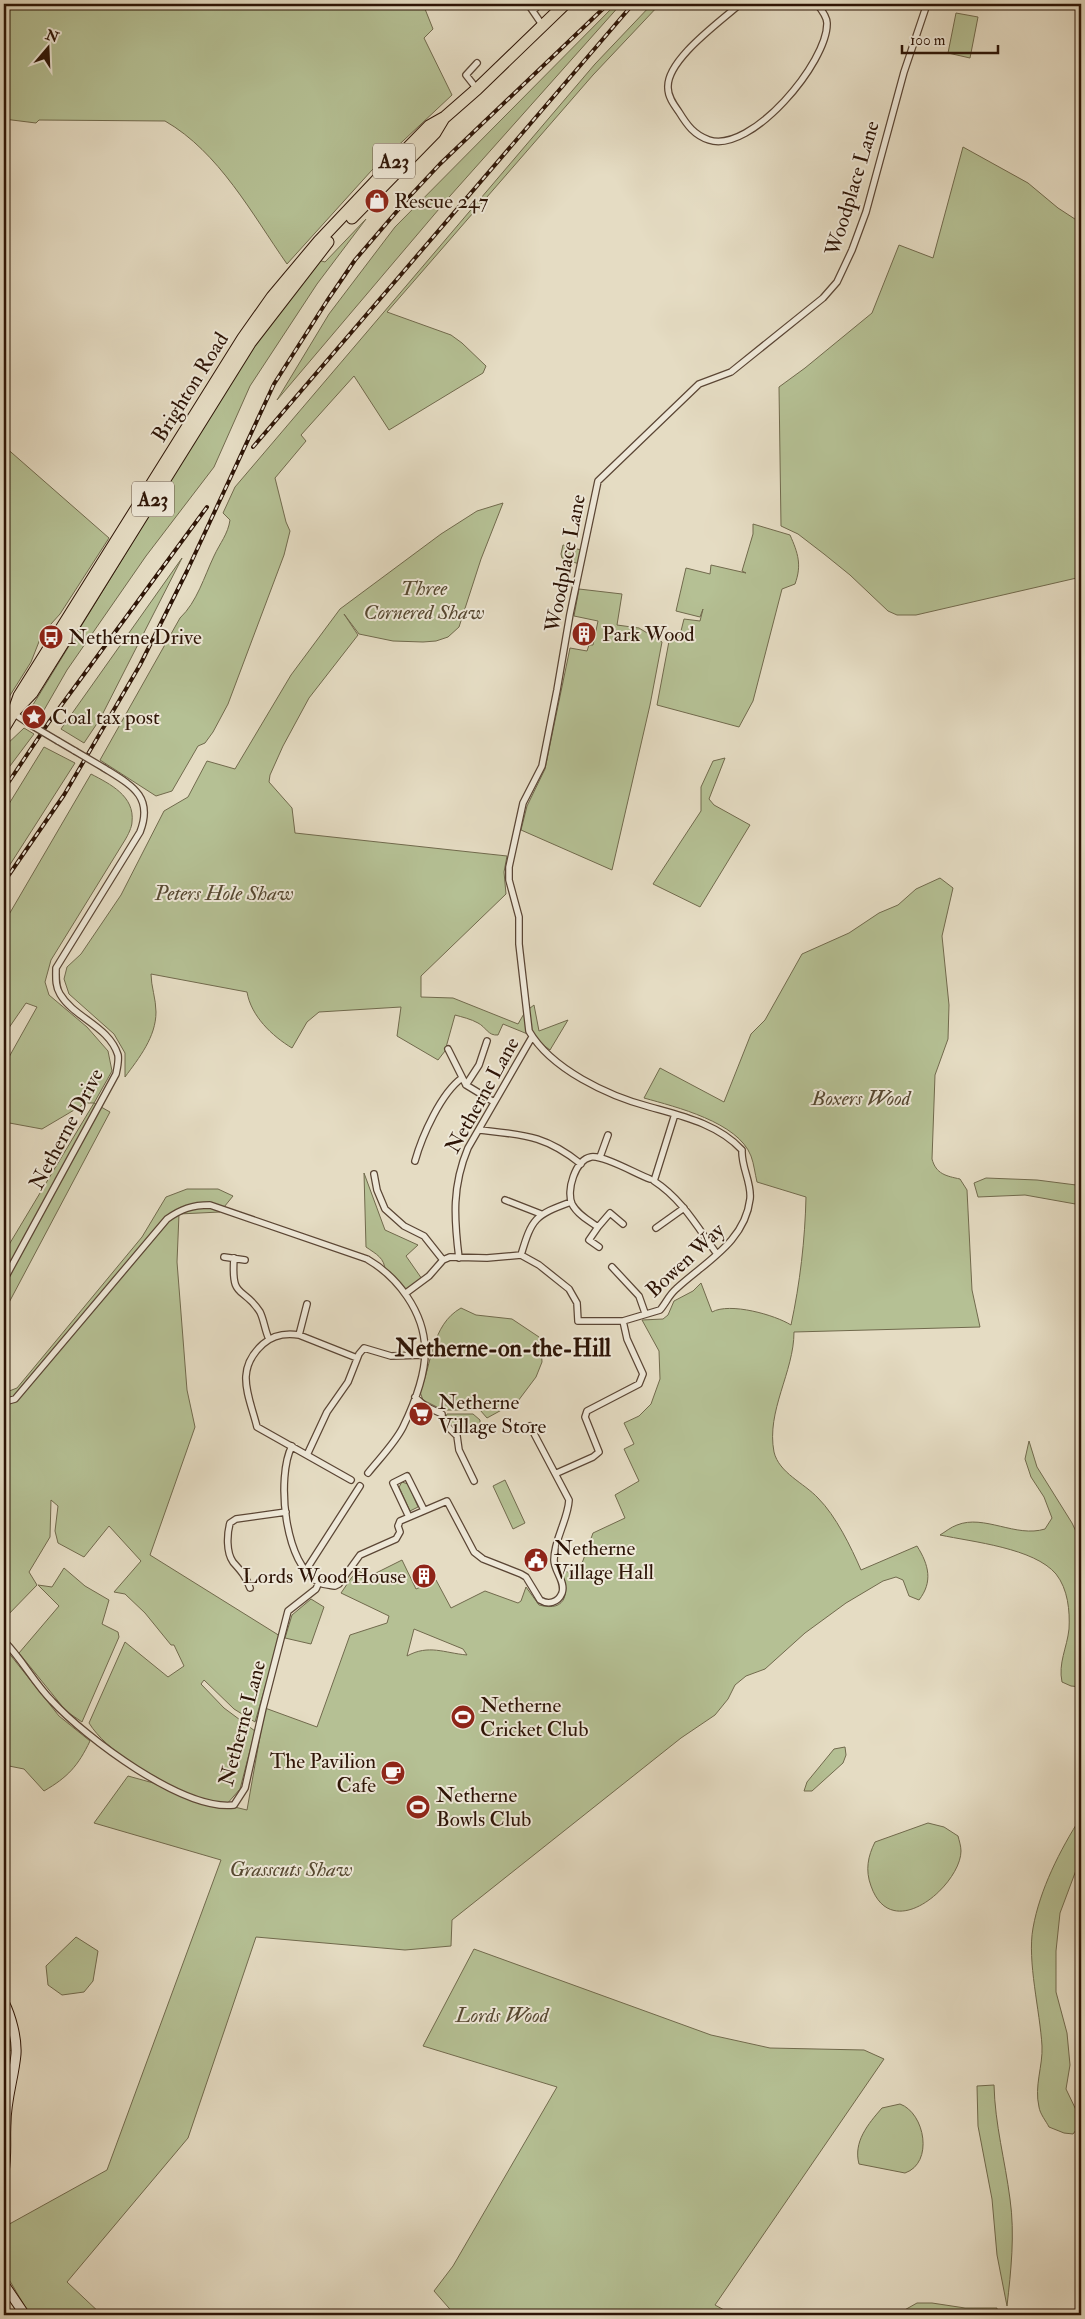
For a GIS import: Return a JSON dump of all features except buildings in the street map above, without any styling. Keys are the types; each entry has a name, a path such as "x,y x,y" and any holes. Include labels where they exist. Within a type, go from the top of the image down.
{"highway":[{"name":"Brighton Road","path":"4,728 13,713 32,693 250,343 324,246 435,133 445,117 477,89 565,4"}],"street":[{"path":"528,4 543,26"},
{"path":"533,11 540,4"},
{"path":"740,4 678,61 670,75 668,88 670,99 686,124 696,134 711,141 728,139 754,129 781,107 796,90 822,46 826,34 828,21 817,4"},
{"name":"Woodplace Lane","path":"532,1037 529,1031 519,944 519,917 509,880 509,867 523,803 542,766 558,690 570,614 598,481 699,384 731,372 823,298 837,282 852,250 866,212 899,89 927,4"},
{"path":"477,63 466,76 477,89"},
{"name":"Netherne Drive","path":"4,1280 116,1074 118,1056 109,1038 60,994 56,985 56,968 140,832 145,819 144,806 134,787 13,713"},
{"path":"532,1037 557,1062 590,1083 649,1107 675,1114 654,1181 670,1192 684,1208 717,1254"},
{"name":"Netherne Lane","path":"459,1258 455,1222 457,1177 468,1148 532,1037"},
{"path":"466,1085 479,1065 487,1040"},
{"path":"448,1049 466,1085 494,1102"},
{"path":"415,1161 427,1126 451,1089 462,1078"},
{"name":"Bowen Way","path":"521,1255 539,1265 569,1289 577,1303 578,1321 622,1321 660,1310 668,1296 717,1254 738,1233 746,1217 750,1197 742,1165 742,1150 732,1139 692,1119 675,1114"},
{"path":"480,1130 528,1135 537,1138 566,1151 581,1164"},
{"path":"600,1158 608,1135"},
{"path":"598,1228 585,1218 571,1202 571,1187 574,1175 581,1164 590,1157 600,1158 650,1179"},
{"path":"374,1174 377,1190 385,1209 404,1226 424,1236 443,1260"},
{"path":"505,1200 541,1214"},
{"path":"406,1293 429,1276 443,1260 521,1255 530,1229 541,1214 571,1202"},
{"path":"4,1402 15,1399 167,1219 178,1211 192,1205 210,1205 367,1258 380,1267 406,1293 421,1329 425,1355 423,1370 403,1428 368,1473"},
{"path":"656,1228 684,1208"},
{"path":"599,1248 589,1240 610,1213 623,1224"},
{"path":"224,1257 245,1260"},
{"path":"234,1258 233,1276 235,1286 261,1313 264,1329 269,1339"},
{"path":"612,1267 639,1296 646,1313"},
{"path":"299,1334 308,1304"},
{"path":"556,1473 593,1457 599,1452 585,1417 587,1410 640,1384 642,1380 643,1374 627,1339 622,1321"},
{"path":"351,1480 292,1446 255,1429 245,1384 246,1366 256,1350 269,1339 290,1333 299,1334 357,1358"},
{"path":"307,1455 327,1412 348,1382 361,1351 368,1348 391,1356 425,1355"},
{"path":"415,1397 425,1406 442,1414 445,1424 457,1436 459,1450 474,1481"},
{"path":"292,1446 286,1457 284,1477 290,1538 306,1570 319,1582 335,1586 339,1584 360,1555 396,1539 400,1532 398,1526 400,1521 443,1501 449,1502 474,1552 483,1559 512,1569 526,1577 542,1602 556,1602 562,1594 562,1585 554,1566 554,1553 569,1500 530,1426"},
{"path":"409,1517 393,1483 407,1476 424,1510"},
{"path":"306,1570 360,1486"},
{"path":"250,1588 240,1567 230,1556 227,1531 230,1523 236,1519 286,1512"},
{"name":"Netherne Lane","path":"4,1642 52,1701 82,1728 144,1774 186,1796 221,1806 234,1804 245,1788 288,1611 316,1589 319,1582"},
{"path":"4,2002 10,2015 16,2052 7,2104 7,2155 4,2172"},
{"path":"4,2284 24,2315"}],"green space":[{"path":"4,4 423,4 433,29 424,38 452,95 372,170 287,264 233,185 218,167 202,149 165,121 39,120 36,123 4,119"},
{"path":"616,4 621,4 450,196 277,400 329,314 395,227"},
{"path":"652,4 660,4 593,75 387,312 451,335 486,366 483,373 389,430 354,376 301,435 306,441 275,478 290,531 284,555 228,704 213,732 205,743 198,746 172,791 156,796 100,760 180,618 191,605 200,589 214,556 228,530 230,520 223,513 235,487 595,64"},
{"path":"956,13 978,17 970,58 948,53"},
{"path":"963,147 1028,183 1058,208 1081,223 1081,577 916,615 897,615 888,611 850,575 798,534 781,526 779,387 872,313 899,245 933,258"},
{"path":"366,219 317,284 250,386 214,467 146,556 67,670 40,717 31,708 253,346 318,260 325,262"},
{"path":"4,446 109,538 60,614 42,634 31,662 4,705"},
{"name":"Peters Hole Shaw","path":"503,503 481,559 459,627 448,637 436,641 423,642 393,641 359,634 344,614 358,635 309,698 283,746 270,775 269,782 292,808 295,833 507,856 504,872 506,894 421,976 421,997 453,998 518,1024 525,1012 534,1005 539,1031 568,1020 550,1050 530,1035 503,1024 498,1035 495,1035 467,1018 455,1015 445,1051 438,1060 397,1036 401,1007 319,1012 307,1022 292,1048 277,1038 258,1017 249,1001 247,992 151,974 156,1012 153,1030 146,1047 125,1077 125,1053 114,1034 69,994 64,979 67,967 81,954 121,895 164,811 188,797 207,761 235,769 291,675 340,609 441,534 477,511"},
{"path":"753,524 790,535 797,553 799,565 795,584 782,589 753,701 739,727 657,705 670,636 680,635 684,619 700,621 703,609 700,617 676,611 686,568 710,574 711,565 746,573 742,571 753,534"},
{"path":"563,545 581,550 579,564 562,558"},
{"path":"182,558 100,719 84,743 61,729"},
{"path":"579,589 622,594 617,625 639,628 662,642 650,705 612,870 521,830 527,806 545,769 570,648 587,651 589,645 593,645 598,621 574,616"},
{"path":"24,728 34,734 4,774 4,747"},
{"path":"44,747 75,763 4,874 4,812"},
{"path":"725,758 709,799 714,805 750,825 700,907 653,884 701,811 701,787 713,761"},
{"path":"91,774 106,782 125,798 130,805 132,824 125,840 51,960 45,982 49,995 87,1027 108,1051 112,1071 94,1103 86,1103 42,1129 4,1122 4,1066 37,1007 26,1003 4,1035 4,923"},
{"path":"940,878 953,888 942,936 949,1005 948,1039 935,1075 932,1159 939,1171 960,1179 967,1190 972,1290 980,1327 794,1332 790,1362 774,1422 773,1437 774,1452 781,1466 825,1505 842,1532 861,1570 917,1546 928,1573 926,1587 919,1600 909,1596 903,1580 896,1577 883,1581 846,1603 805,1633 765,1669 746,1676 735,1685 728,1699 715,1715 681,1738 452,1920 451,1946 405,1950 256,1937 188,2138 67,2282 102,2315 30,2315 4,2271 4,2227 107,2170 221,1860 94,1823 128,1776 179,1790 117,1752 97,1734 89,1723 125,1642 168,1677 184,1666 174,1645 171,1645 145,1613 125,1594 114,1592 141,1561 109,1526 84,1557 58,1543 55,1531 58,1506 51,1500 50,1537 29,1572 37,1585 4,1619 4,1393 17,1388 142,1237 166,1197 187,1189 218,1189 233,1196 220,1212 179,1214 177,1262 187,1390 195,1427 150,1555 280,1636 255,1722 234,1709 204,1680 201,1684 224,1708 255,1731 240,1789 226,1805 247,1810 265,1708 317,1727 350,1635 387,1623 389,1616 341,1593 352,1577 359,1571 368,1577 402,1560 416,1589 436,1580 451,1608 485,1591 518,1603 521,1601 526,1587 539,1605 556,1606 561,1603 565,1592 565,1585 560,1570 568,1572 581,1566 593,1533 625,1518 615,1495 639,1481 624,1449 634,1444 624,1423 639,1416 651,1404 660,1379 659,1351 642,1320 663,1319 668,1315 674,1301 693,1291 701,1283 712,1312 720,1309 741,1309 774,1317 791,1325 802,1261 806,1197 757,1182 751,1156 744,1144 720,1125 688,1111 644,1098 660,1068 724,1102 751,1034 765,1020 802,954 849,933 879,913 898,905 916,889","holes":["414,1629 463,1649 467,1655 437,1650 422,1650 407,1656"]},
{"path":"94,1103 110,1112 4,1312 4,1253"},
{"path":"364,1173 385,1230 418,1245 406,1256 422,1279 406,1293 385,1271 385,1267 379,1257 366,1247"},
{"path":"986,1178 1037,1180 1081,1186 1081,1205 1025,1195 978,1197 974,1183"},
{"path":"461,1308 476,1315 512,1319 539,1337 541,1345 542,1362 536,1377 518,1401 487,1418 480,1410 443,1410 423,1400 420,1392 438,1335 451,1315"},
{"path":"447,1414 473,1414 480,1420 480,1425 470,1431 461,1431 453,1427 445,1419"},
{"path":"1029,1441 1037,1467 1072,1523 1081,1542 1081,1687 1071,1686 1062,1682 1061,1668 1068,1636 1069,1615 1066,1593 1056,1574 1046,1565 1018,1552 940,1535 955,1526 967,1522 978,1522 1023,1531 1045,1529 1052,1518 1044,1497 1031,1477 1025,1459"},
{"path":"505,1480 525,1523 513,1529 493,1486"},
{"path":"402,1482 408,1484 418,1507 410,1511 399,1487"},
{"path":"64,1568 85,1586 109,1600 102,1624 118,1632 119,1637 82,1722 66,1711 19,1653 59,1606 38,1585 52,1587"},
{"path":"311,1599 324,1607 311,1644 285,1638 292,1615"},
{"path":"4,1647 59,1716 90,1741 72,1770 60,1781 44,1791 24,1769 9,1766 4,1771"},
{"path":"845,1747 846,1755 843,1763 812,1791 804,1791 807,1782 834,1749"},
{"path":"1081,1817 1081,1857 1060,1913 1056,1951 1056,1992 1067,2033 1070,2065 1066,2089 1078,2114 1080,2125 1073,2134 1064,2133 1049,2127 1039,2107 1038,2084 1042,2046 1033,1971 1032,1941 1040,1899 1058,1856"},
{"path":"928,1823 944,1827 958,1836 961,1851 958,1864 950,1879 924,1903 909,1910 894,1910 881,1903 869,1880 869,1858 873,1847 875,1842"},
{"path":"76,1937 98,1951 93,1981 84,1992 62,1995 48,1985 46,1966"},
{"name":"Lords Wood","path":"474,1949 711,2035 770,2048 864,2050 884,2059 715,2305 733,2315 455,2315 434,2291 453,2266 557,2087 423,2046"},
{"path":"4,2005 16,2052 4,2049"},
{"path":"994,2085 996,2114 1008,2185 1012,2226 1012,2252 1007,2306 997,2255 992,2199 978,2126 977,2086"},
{"path":"900,2104 909,2109 915,2117 923,2138 923,2149 920,2159 914,2168 905,2173 859,2164 858,2148 867,2127 882,2108"},
{"path":"917,2303 932,2303 965,2308 997,2308 997,2315 899,2315"}],"railway":[{"path":"4,882 64,795 140,665 187,571 274,384 355,260 440,164 608,4"},
{"path":"253,447 633,4"},
{"path":"4,789 49,722 207,507"}],"place":[{"name":"Rescue 247","path":"377,201"},
{"name":"Park Wood","path":"584,634"},
{"name":"Netherne Drive","path":"51,637"},
{"name":"Coal tax post","path":"34,717"},
{"name":"Netherne Village Store","path":"421,1414"},
{"name":"Netherne Village Hall","path":"536,1560"},
{"name":"Lords Wood House","path":"424,1576"},
{"name":"Netherne Cricket Club","path":"463,1717"},
{"name":"The Pavilion Cafe","path":"393,1773"},
{"name":"Netherne Bowls Club","path":"418,1807"}],"district":[{"name":"Netherne-on-the-Hill","path":"503,1348"}],"park label":[{"name":"Three Cornered Shaw","path":"424,600"},
{"name":"Boxers Wood","path":"861,1098"},
{"name":"Grasscuts Shaw","path":"291,1869"}]}
